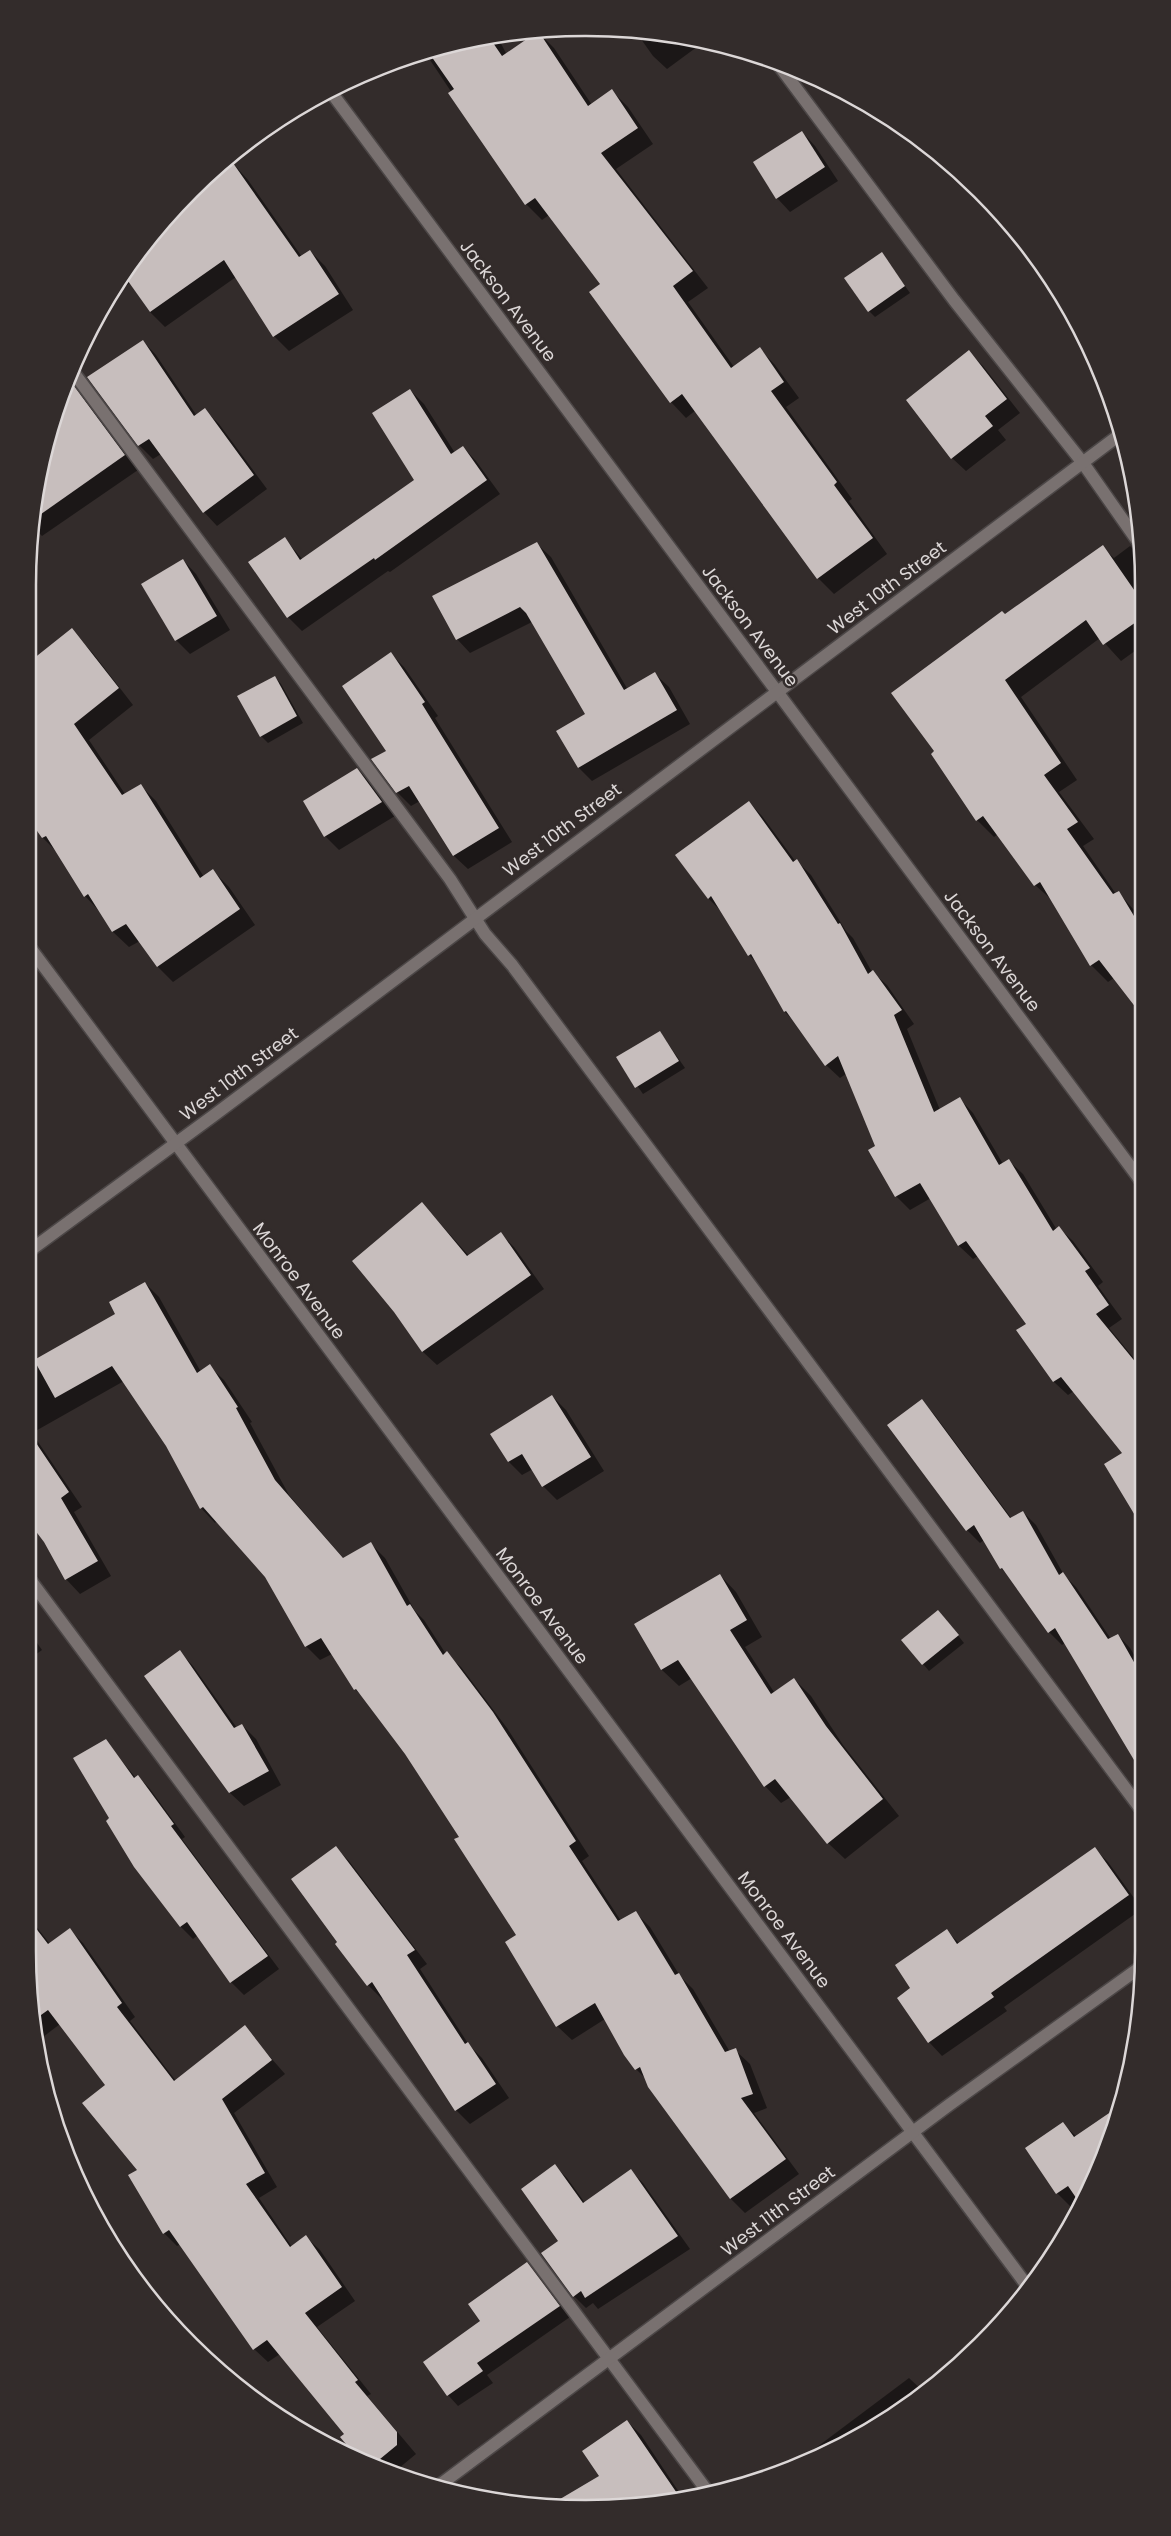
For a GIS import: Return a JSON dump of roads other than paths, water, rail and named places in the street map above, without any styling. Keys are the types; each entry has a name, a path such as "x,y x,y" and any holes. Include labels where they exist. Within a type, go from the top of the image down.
{"street":[{"path":"785,74 960,308 1083,464 1132,533"},
{"name":"Jackson Avenue","path":"334,98 1135,1173"},
{"path":"77,377 444,871 474,918 1135,1801"},
{"name":"West 10th Street","path":"36,1246 175,1144 1115,439"},
{"name":"Monroe Avenue","path":"36,956 1024,2281"},
{"path":"36,1589 704,2487"},
{"name":"West 11th Street","path":"445,2481 913,2132 1134,1972"}]}
